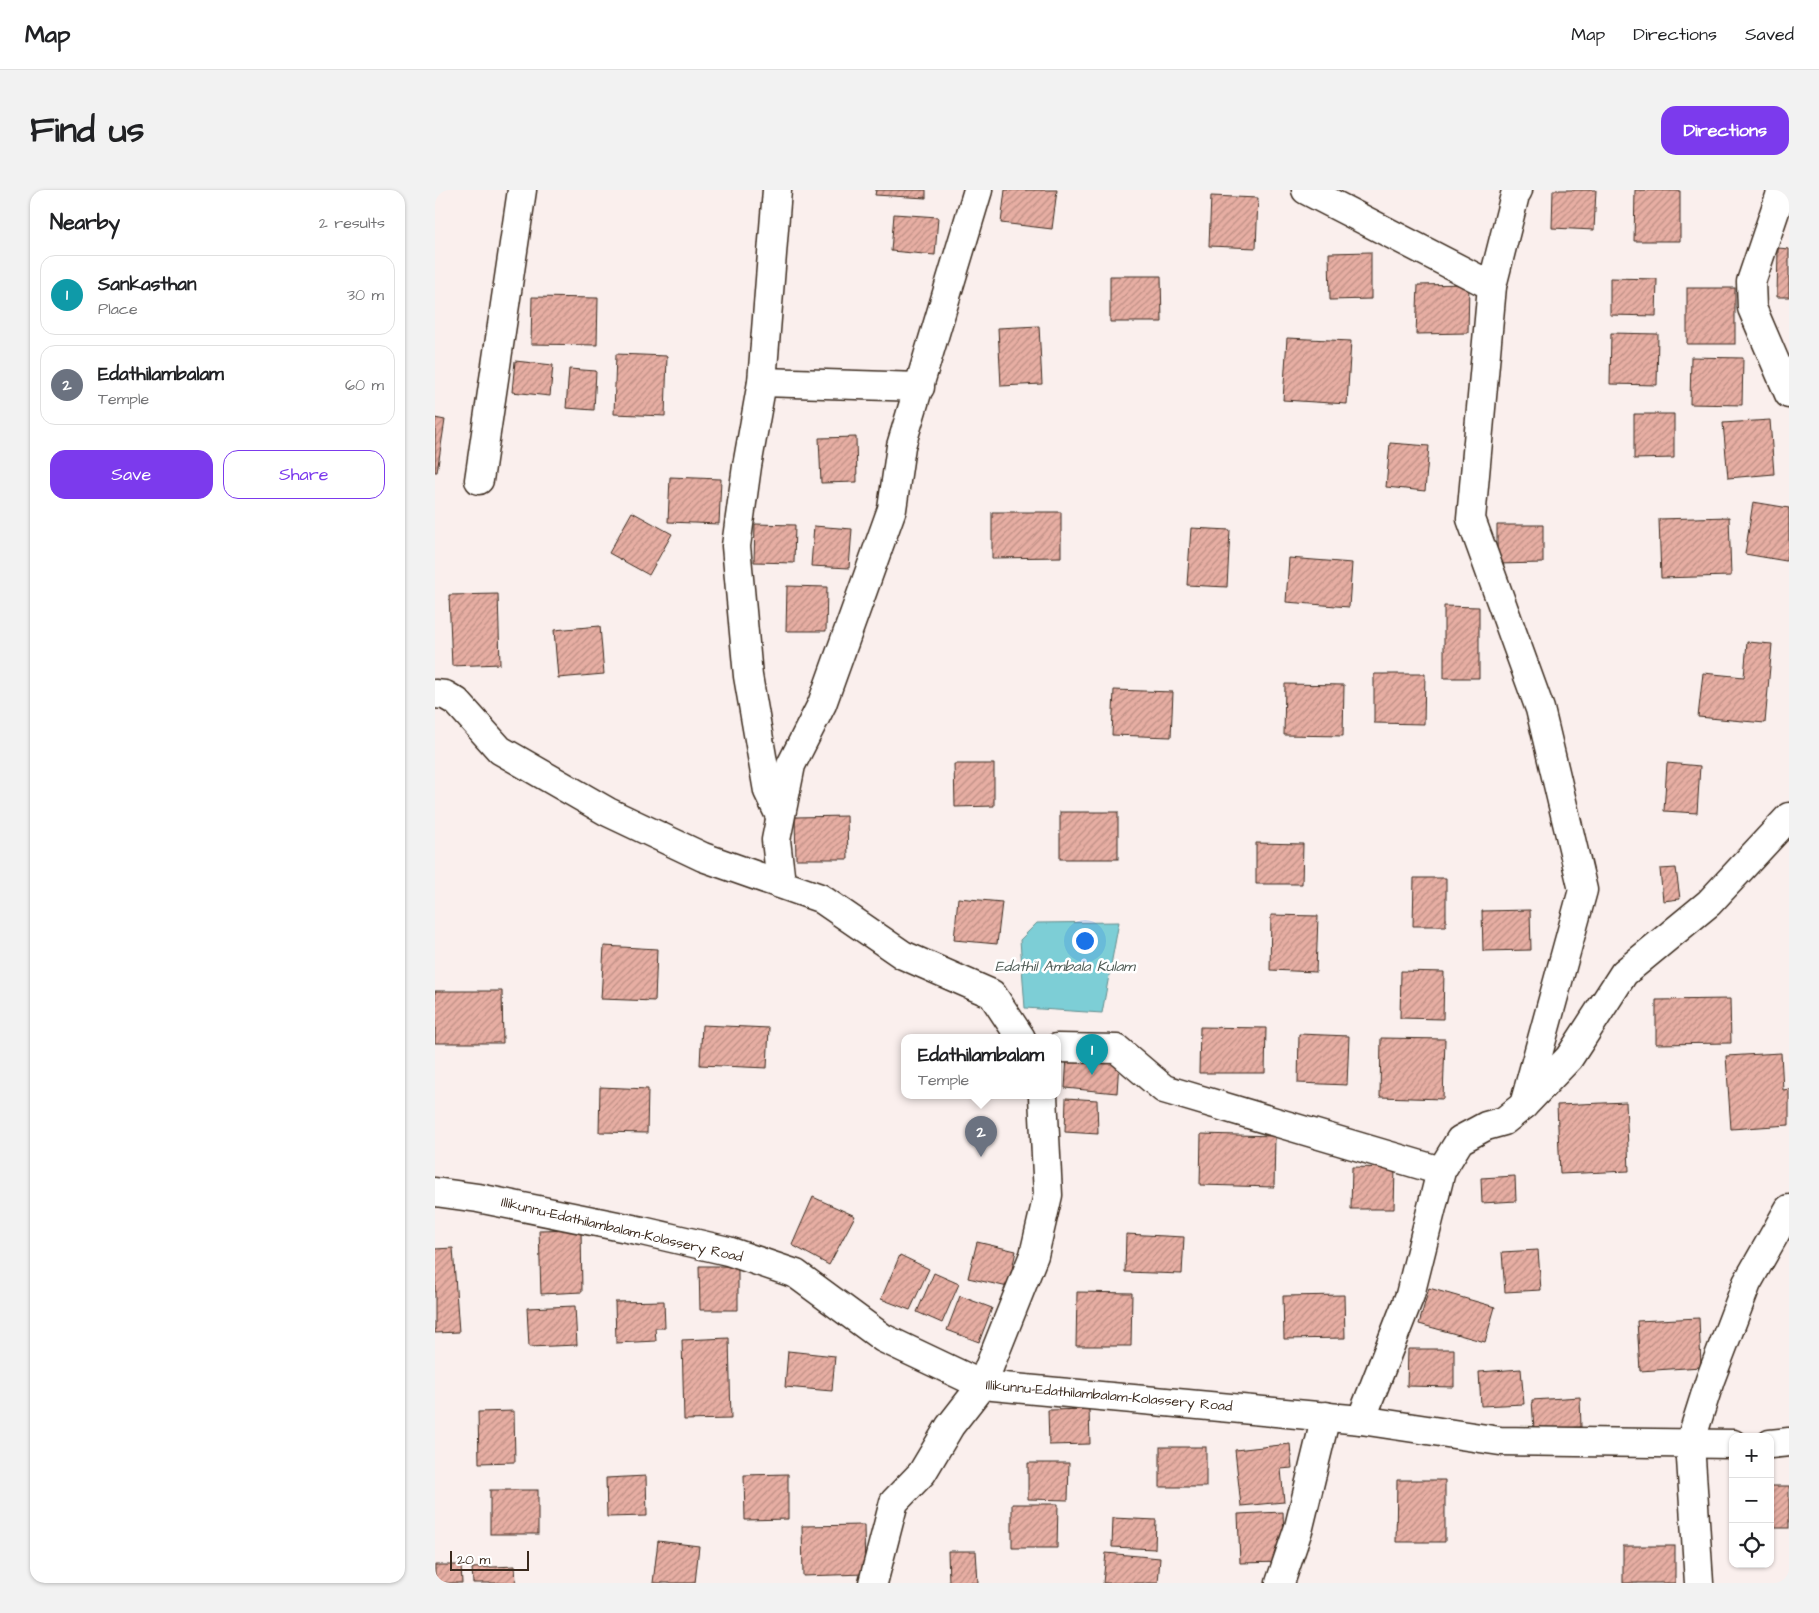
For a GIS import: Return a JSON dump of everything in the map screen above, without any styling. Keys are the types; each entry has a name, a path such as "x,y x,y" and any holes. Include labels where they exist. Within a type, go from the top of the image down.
{"street":[{"path":"479,480 522,190"},
{"path":"777,190 762,382 747,466 736,546 748,676 768,791 780,816"},
{"path":"781,883 776,840 791,765 822,704 892,509 901,446 920,388 977,190"},
{"path":"1306,190 1493,286"},
{"path":"1518,190 1515,195 1493,286 1471,519 1540,709 1583,890 1525,1105"},
{"path":"1782,190 1751,282 1751,290 1752,308 1789,394"},
{"path":"762,382 920,388"},
{"path":"435,694 445,695 457,702 500,750 608,812 703,857 820,898 903,954 992,994 1018,1034"},
{"path":"1361,1420 1410,1295 1441,1171 1460,1140 1485,1126 1504,1121 1525,1105 1569,1058 1624,973 1709,903 1789,817"},
{"path":"1061,1048 1117,1049 1164,1089 1441,1171"},
{"path":"873,1583 894,1502 922,1473 950,1426 982,1385 1034,1254 1048,1195 1043,1099"},
{"name":"Illikunnu-Edathilambalam-Kolassery Road","path":"435,1192 478,1198 642,1231 728,1251 796,1274 883,1338 982,1385 1326,1416 1500,1441 1729,1444"},
{"path":"1699,1583 1690,1443 1710,1380 1747,1283 1789,1209"},
{"path":"1280,1583 1299,1527 1326,1416"},
{"path":"1774,1444 1789,1442"}],"water":[{"name":"Edathil Ambala Kulam","path":"1119,922 1102,1013 1025,1008 1020,940 1037,923"}],"building":[{"path":"876,190 926,190 926,198 875,195"},
{"path":"1005,190 1057,190 1052,229 1001,223"},
{"path":"1553,190 1596,190 1594,230 1552,228"},
{"path":"1635,190 1680,191 1680,241 1634,241"},
{"path":"1211,196 1258,198 1256,248 1209,246"},
{"path":"894,214 938,217 935,255 891,251"},
{"path":"1778,248 1789,249 1789,297 1777,297"},
{"path":"1371,252 1371,299 1330,300 1329,253"},
{"path":"1110,276 1161,276 1162,322 1110,322"},
{"path":"1610,278 1657,279 1656,316 1610,315"},
{"path":"1469,284 1468,333 1416,334 1418,285"},
{"path":"1687,288 1735,288 1735,344 1687,344"},
{"path":"532,297 598,298 597,345 531,344"},
{"path":"1039,326 1042,384 1001,386 998,328"},
{"path":"1611,333 1658,334 1657,385 1610,384"},
{"path":"1287,338 1351,341 1347,404 1283,400"},
{"path":"616,354 667,356 665,416 614,414"},
{"path":"1691,357 1743,358 1742,405 1690,404"},
{"path":"515,361 553,365 550,396 512,392"},
{"path":"569,369 596,371 594,410 566,408"},
{"path":"1634,414 1674,414 1674,458 1634,459"},
{"path":"435,418 445,420 437,472 435,472"},
{"path":"1770,420 1774,474 1728,478 1723,423"},
{"path":"856,437 857,482 821,483 819,438"},
{"path":"1390,443 1429,446 1425,491 1386,487"},
{"path":"670,477 721,479 719,524 668,522"},
{"path":"1753,502 1789,508 1789,544 1786,561 1745,554"},
{"path":"632,512 672,534 649,575 609,553"},
{"path":"992,512 1061,512 1061,557 992,558"},
{"path":"1729,517 1731,576 1661,578 1659,519"},
{"path":"755,524 795,525 794,563 754,562"},
{"path":"1497,525 1543,525 1543,563 1497,564"},
{"path":"814,526 852,529 849,568 811,566"},
{"path":"1191,528 1230,530 1227,587 1187,585"},
{"path":"1289,558 1352,563 1349,607 1286,602"},
{"path":"787,586 827,587 826,631 786,631"},
{"path":"498,594 500,664 452,666 449,595"},
{"path":"1444,606 1479,607 1479,678 1444,678"},
{"path":"600,626 604,674 558,678 554,630"},
{"path":"1747,642 1772,644 1765,723 1698,717 1703,673 1744,677"},
{"path":"1374,674 1425,674 1424,724 1374,723"},
{"path":"1285,684 1344,685 1343,736 1284,735"},
{"path":"1114,690 1173,692 1171,737 1112,735"},
{"path":"1667,763 1700,766 1697,813 1664,811"},
{"path":"954,764 994,764 994,806 955,807"},
{"path":"1060,812 1118,812 1118,859 1060,859"},
{"path":"847,816 848,859 796,859 795,817"},
{"path":"1256,843 1303,844 1302,884 1256,884"},
{"path":"1676,868 1680,899 1663,901 1660,869"},
{"path":"1414,878 1446,878 1446,926 1413,926"},
{"path":"958,898 1002,902 997,944 954,940"},
{"path":"1530,910 1531,950 1483,951 1482,911"},
{"path":"1271,915 1318,916 1316,972 1270,970"},
{"path":"604,946 657,949 655,1001 601,999"},
{"path":"1401,971 1444,972 1443,1019 1400,1018"},
{"path":"435,991 502,991 503,1043 435,1043"},
{"path":"1730,999 1731,1043 1656,1044 1656,1000"},
{"path":"702,1025 769,1028 767,1068 700,1065"},
{"path":"1200,1027 1266,1028 1265,1073 1199,1073"},
{"path":"1299,1034 1349,1036 1347,1085 1298,1083"},
{"path":"1381,1038 1445,1039 1443,1099 1380,1097"},
{"path":"1781,1053 1783,1090 1789,1089 1789,1125 1731,1129 1726,1056"},
{"path":"1067,1057 1119,1061 1117,1093 1065,1088"},
{"path":"600,1087 648,1089 647,1133 599,1132"},
{"path":"1066,1098 1097,1100 1098,1134 1065,1132"},
{"path":"1626,1102 1629,1171 1560,1174 1557,1105"},
{"path":"1201,1134 1275,1136 1274,1187 1200,1185"},
{"path":"1352,1167 1395,1168 1394,1209 1351,1209"},
{"path":"1515,1176 1516,1201 1482,1203 1481,1178"},
{"path":"813,1197 855,1216 829,1265 792,1245"},
{"path":"581,1229 582,1292 541,1294 539,1230"},
{"path":"1126,1234 1184,1237 1182,1274 1125,1272"},
{"path":"977,1242 1016,1251 1008,1287 968,1278"},
{"path":"453,1248 459,1332 435,1333 435,1249"},
{"path":"1538,1250 1541,1290 1505,1292 1502,1252"},
{"path":"900,1255 929,1269 910,1310 881,1299"},
{"path":"699,1266 738,1266 738,1310 700,1310"},
{"path":"934,1273 959,1284 942,1323 917,1312"},
{"path":"1429,1288 1495,1307 1485,1342 1419,1324"},
{"path":"1077,1292 1132,1293 1131,1346 1076,1346"},
{"path":"1344,1295 1345,1338 1284,1339 1283,1296"},
{"path":"960,1296 992,1308 979,1342 947,1330"},
{"path":"664,1301 665,1328 655,1328 656,1341 616,1343 615,1302"},
{"path":"575,1306 577,1345 529,1347 527,1308"},
{"path":"1699,1318 1701,1367 1640,1371 1637,1321"},
{"path":"729,1338 731,1419 684,1420 682,1340"},
{"path":"1408,1349 1454,1349 1454,1387 1407,1386"},
{"path":"788,1351 835,1356 832,1391 785,1387"},
{"path":"1521,1369 1524,1404 1481,1406 1479,1372"},
{"path":"1580,1397 1581,1427 1534,1430 1532,1400"},
{"path":"1089,1409 1090,1444 1049,1445 1048,1410"},
{"path":"514,1411 515,1462 479,1463 478,1412"},
{"path":"1290,1444 1292,1468 1281,1469 1284,1502 1241,1506 1235,1450"},
{"path":"1160,1447 1206,1447 1206,1487 1160,1487"},
{"path":"1028,1463 1069,1463 1068,1500 1028,1499"},
{"path":"788,1474 788,1519 745,1520 744,1475"},
{"path":"646,1476 647,1516 607,1517 606,1478"},
{"path":"1397,1480 1445,1480 1445,1542 1396,1542"},
{"path":"1774,1486 1789,1486 1789,1528 1774,1528"},
{"path":"490,1490 538,1490 538,1534 490,1534"},
{"path":"1012,1504 1058,1504 1057,1548 1012,1548"},
{"path":"1283,1512 1285,1562 1240,1563 1238,1514"},
{"path":"1113,1518 1156,1520 1155,1549 1112,1547"},
{"path":"864,1525 865,1574 803,1576 802,1526"},
{"path":"658,1541 699,1546 695,1583 653,1583"},
{"path":"1623,1546 1675,1546 1675,1583 1623,1583"},
{"path":"948,1551 976,1551 978,1583 949,1583"},
{"path":"1106,1553 1160,1558 1158,1583 1103,1583"},
{"path":"435,1565 461,1565 462,1583 435,1583"},
{"path":"515,1566 516,1583 473,1583 472,1568"}],"place":[{"name":"Sankasthan","path":"1092,1075"},
{"name":"Edathilambalam","path":"981,1157"}]}
